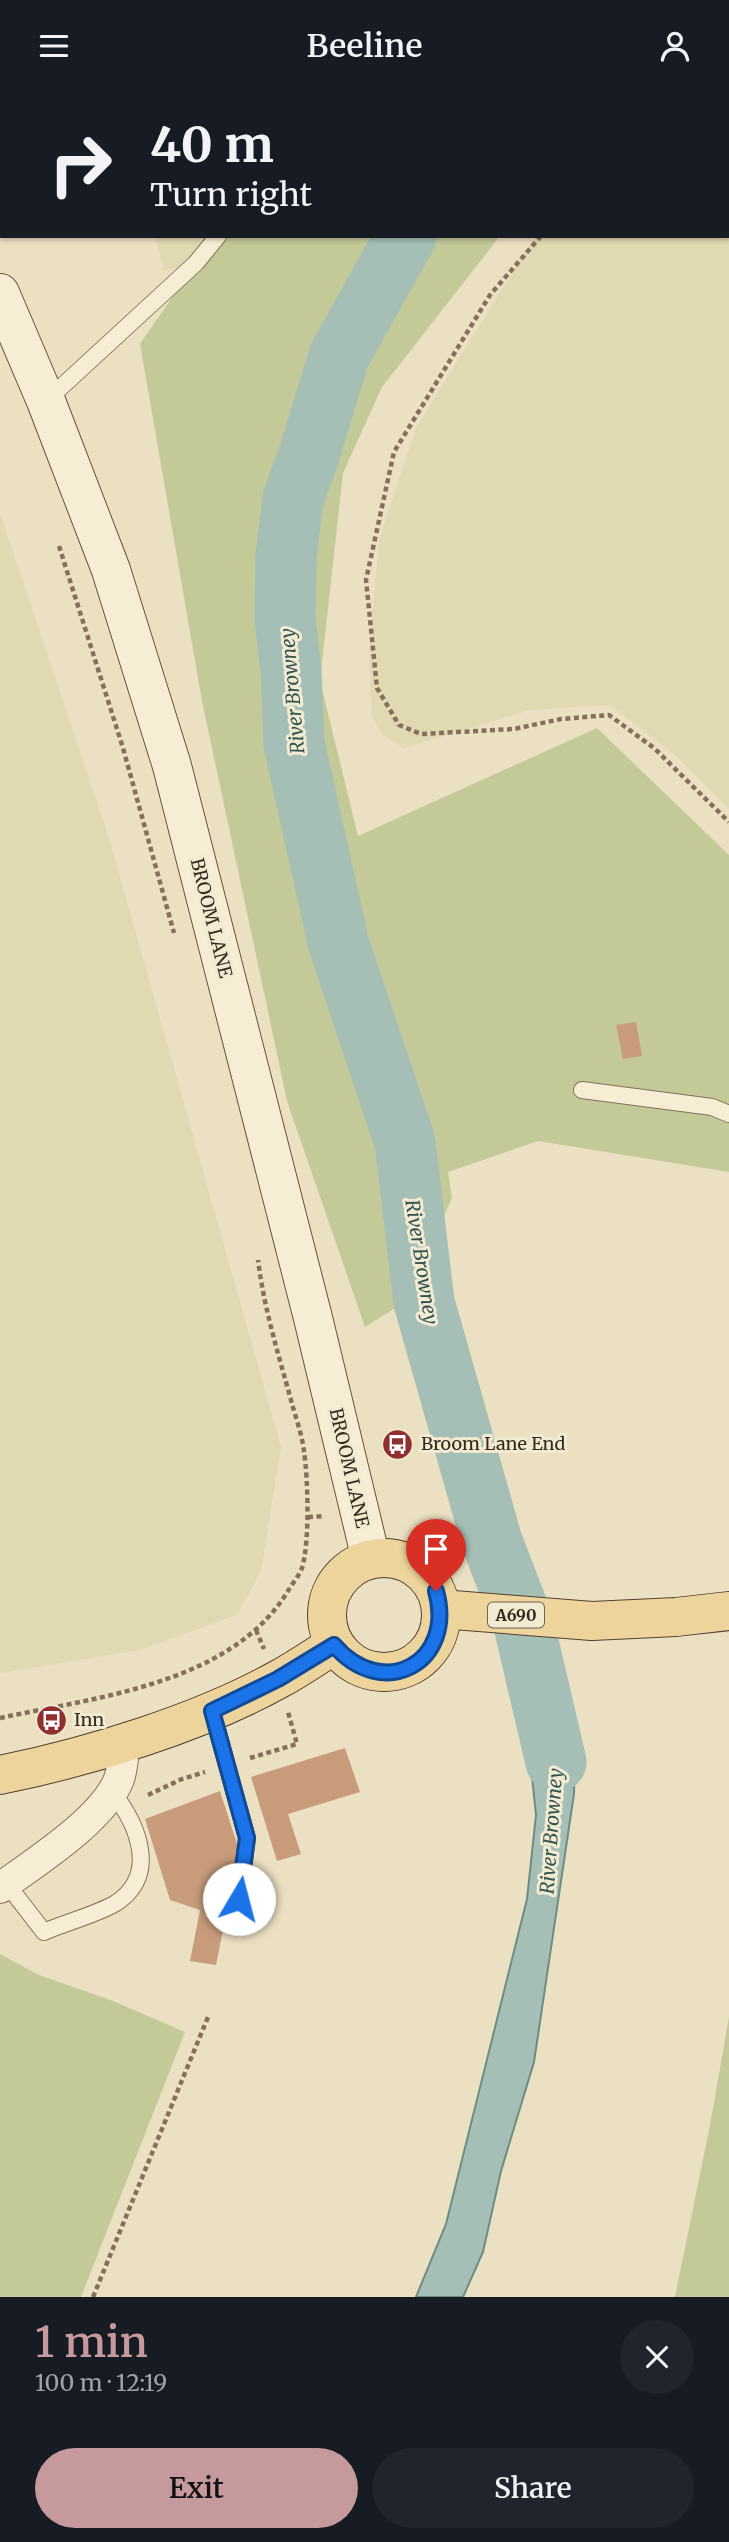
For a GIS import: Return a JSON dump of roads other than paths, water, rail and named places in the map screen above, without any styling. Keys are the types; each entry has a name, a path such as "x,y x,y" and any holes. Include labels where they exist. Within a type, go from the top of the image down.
{"main road":[{"name":"BROOM LANE","path":"0,293 46,401 111,570 172,766 310,1304 371,1559"},
{"path":"390,1558 409,1563 424,1575 436,1591 441,1609 435,1642 424,1656 410,1666 394,1672 376,1672 360,1668 345,1658 334,1645 327,1628 326,1611 331,1593 340,1577 371,1559 390,1558"},
{"name":"A690","path":"441,1609 592,1621 676,1617 729,1611"},
{"path":"0,1775 125,1742 212,1711 278,1679 334,1645"}],"street":[{"path":"3,1885 71,1837 113,1793 120,1777 125,1742"}],"lane":[{"path":"46,401 196,263 216,238"},
{"path":"582,1090 712,1107 729,1114"},
{"path":"212,1711 247,1838 239,1899"},
{"path":"3,1885 44,1932 115,1903 134,1887 142,1861 136,1829 113,1793"}],"water":[{"path":"561,1676 575,1722 574,1794 534,2062 501,2171 483,2252 463,2297 416,2297 446,2224 527,1899 536,1815 529,1747 513,1682"}],"waterway":[{"name":"River Browney","path":"405,238 339,356 293,499 286,557 285,620 291,671 294,744 339,945 405,1142 424,1302 492,1542 524,1625 556,1762"}],"place":[{"name":"Broom Lane End","path":"398,1444"},
{"name":"Inn","path":"51,1720"}]}
